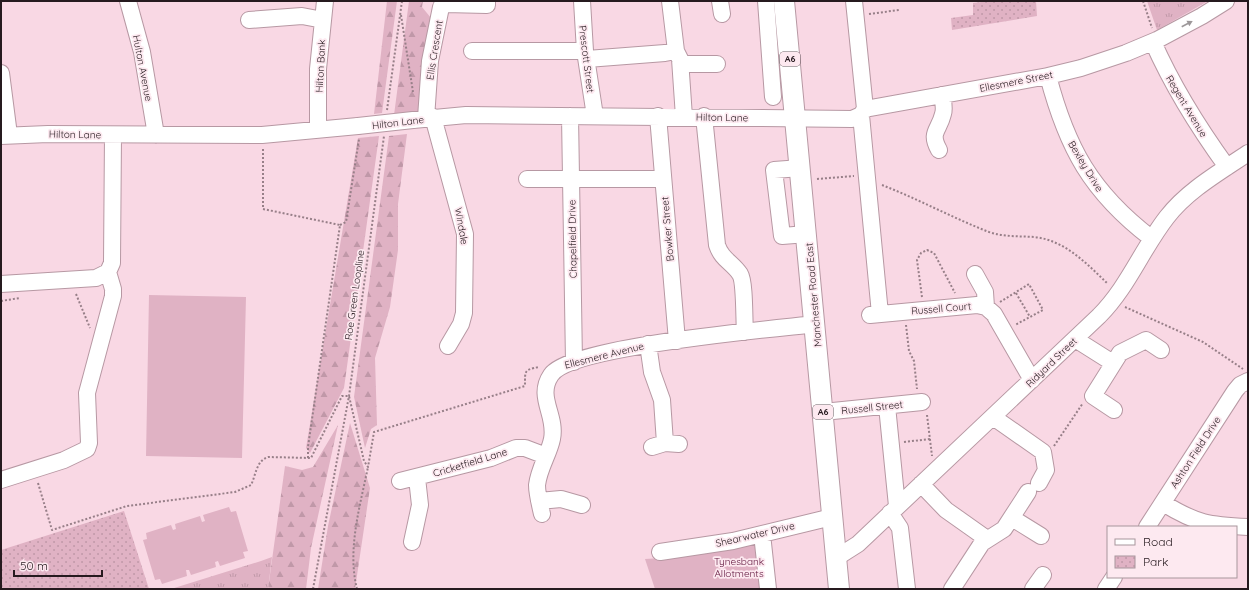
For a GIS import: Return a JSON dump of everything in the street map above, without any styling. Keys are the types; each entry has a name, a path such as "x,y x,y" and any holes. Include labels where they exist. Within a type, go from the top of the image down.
{"main road":[{"name":"Manchester Road East","path":"784,1 816,324 839,589"}],"street":[{"name":"Hulton Avenue","path":"128,1 142,52 156,135"},
{"name":"Hilton Bank","path":"318,130 318,69 325,1"},
{"name":"Ellis Crescent","path":"425,116 430,61 441,7 446,4 464,3 486,5 487,1"},
{"name":"Prescott Street","path":"582,1 582,18 594,116"},
{"path":"670,1 684,116"},
{"path":"766,1 773,97"},
{"name":"Ellesmere Street","path":"795,118 852,119 863,112 942,95 1048,76 1106,60 1155,41 1202,16 1226,1"},
{"path":"855,8 868,180"},
{"path":"249,20 302,16 323,20"},
{"name":"Regent Avenue","path":"1155,41 1180,98 1194,122 1227,167"},
{"path":"472,51 586,55 665,53 678,58 717,64"},
{"path":"1,74 5,135"},
{"name":"Bexley Drive","path":"1048,76 1064,130 1094,182 1118,212 1151,238"},
{"path":"939,150 934,141 934,133 944,112 942,95"},
{"name":"Hilton Lane","path":"5,135 262,136 357,126 425,116 466,115 795,118"},
{"name":"Windale","path":"425,116 465,234 465,302 461,324 449,336"},
{"name":"Chapelfield Drive","path":"570,116 574,362"},
{"name":"Bowker Street","path":"658,116 677,341"},
{"path":"704,116 717,245 720,254 734,267 742,279 745,332"},
{"path":"1,284 96,278 108,272 112,263 113,135"},
{"name":"Ridyard Street","path":"836,558 858,544 1075,339 1116,298 1151,238 1180,202 1248,152"},
{"path":"801,174 774,170 782,236 807,234"},
{"path":"527,179 663,179"},
{"name":"Russell Court","path":"868,180 876,311 905,312 977,305 987,308"},
{"path":"1,480 82,453 87,449 89,443 87,393 113,296 113,289 108,272"},
{"path":"975,274 985,292 987,308 994,314 1032,380"},
{"name":"Ellesmere Avenue","path":"585,506 561,499 540,508 538,483 552,440 553,424 544,392 546,384 555,370 574,362 632,346 816,324"},
{"path":"1075,339 1113,363"},
{"path":"1114,410 1093,396 1120,353 1141,341 1146,340 1161,350"},
{"path":"648,344 652,372 662,400 665,444"},
{"name":"Ashton Field Drive","path":"1148,526 1235,390 1247,381"},
{"name":"Russell Street","path":"823,412 920,402"},
{"path":"887,406 891,444 894,510 900,528 907,589"},
{"path":"952,589 978,547 987,539 1004,529 1046,470 1045,454 993,417"},
{"name":"Cricketfield Lane","path":"400,482 491,458 516,448 525,448 546,456"},
{"path":"412,542 422,524 417,478"},
{"path":"921,484 946,510 987,539"},
{"path":"1163,503 1185,517 1197,522 1235,526"},
{"name":"Shearwater Drive","path":"660,552 678,543 733,541 832,516"},
{"path":"1012,518 1041,536"},
{"path":"1237,526 1248,527"},
{"path":"762,534 768,589"},
{"path":"1106,589 1113,578"}],"path":[{"path":"387,113 402,1"},
{"path":"1143,1 1155,41"},
{"path":"855,8 899,10"},
{"path":"401,11 411,88 425,116"},
{"path":"262,136 263,209 340,225 346,222 360,139 357,126"},
{"name":"Roe Green Loopline","path":"313,589 349,396 385,129"},
{"path":"801,174 868,180 915,198 990,232 1010,236 1036,237 1061,245 1081,258 1116,298 1216,350 1243,368 1247,381"},
{"path":"308,458 308,446 340,225"},
{"path":"924,310 918,260 921,253 927,250 934,253 937,257 956,296 959,307"},
{"path":"987,308 1016,293 1029,284 1043,310 1003,331"},
{"path":"1016,293 1030,317"},
{"path":"76,294 92,331"},
{"path":"905,312 909,351 914,361 920,402 926,402 932,458 940,467"},
{"path":"357,589 353,575 355,541 374,432 525,386 525,372 527,370 547,365 555,370"},
{"path":"34,469 52,530 126,506 235,492 251,485 260,462 263,459 273,457 311,458 342,396 349,396 364,460 368,467"},
{"path":"1045,454 1051,451 1081,404 1093,396"},
{"path":"891,444 930,439"}],"green space":[{"path":"387,1 397,1 382,113 374,114"},
{"path":"409,1 423,1 422,7 431,18 421,112 394,115"},
{"path":"990,1 1036,1 1037,16 952,30 951,18 973,15 973,3"},
{"path":"1147,1 1208,1 1157,30"},
{"path":"407,134 398,204 398,250 390,307 375,358 377,425 371,429 365,448 354,397 389,136"},
{"path":"379,136 344,388 310,453 306,448 358,138"},
{"path":"149,295 246,297 242,458 146,456"},
{"path":"350,423 370,488 355,589 318,589 328,526"},
{"path":"338,425 311,548 306,589 268,589 285,466 302,470 313,467"},
{"path":"229,507 231,512 236,511 248,551 243,552 245,558 220,566 218,561 215,562 216,567 191,575 189,570 186,570 187,576 162,584 160,579 155,580 143,540 147,539 146,533 171,525 173,530 176,529 175,524 200,516 202,522 205,521 203,515"},
{"path":"124,511 149,589 1,589 1,550"},
{"name":"Tynesbank Allotments","path":"757,542 762,589 655,589 645,559 661,558"},
{"path":"272,557 268,589 171,589 261,561"}]}
